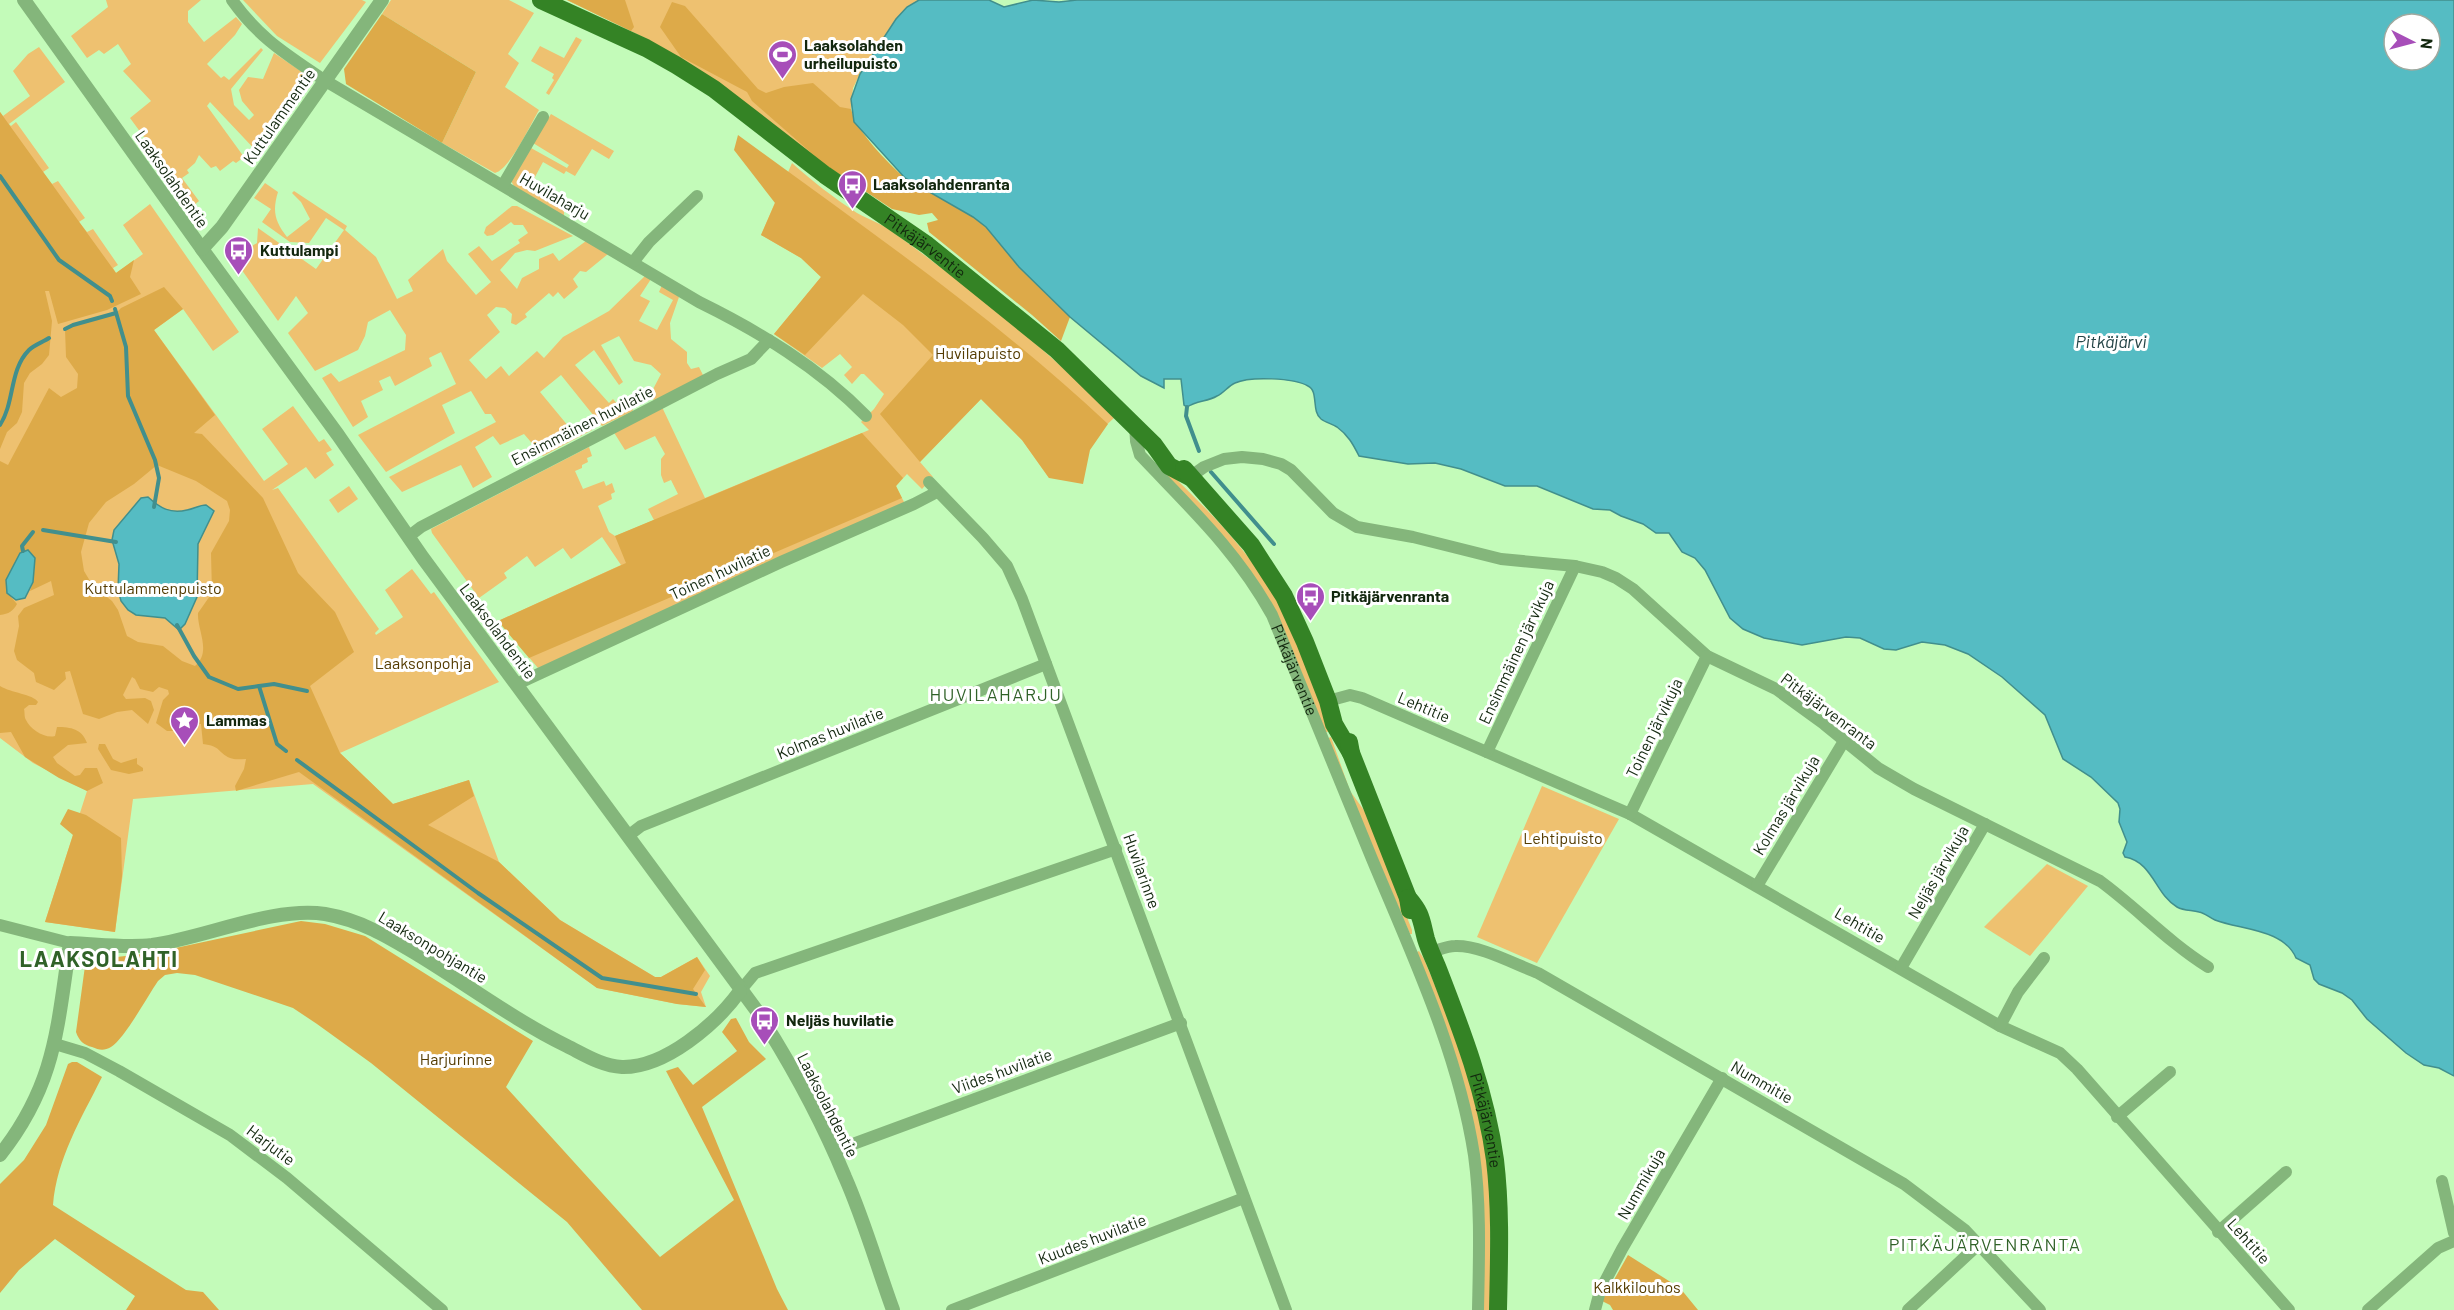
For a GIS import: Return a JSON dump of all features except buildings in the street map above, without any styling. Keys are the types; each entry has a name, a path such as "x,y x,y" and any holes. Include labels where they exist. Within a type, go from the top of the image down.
{"main road":[{"name":"Pitkäjärventie","path":"542,0 646,48 714,89 825,175 927,245 1026,323 1135,425 1154,446 1171,454 1182,464 1190,477 1251,545 1273,577 1292,612 1328,700 1334,724 1351,753 1408,898 1419,909 1429,945 1479,1084 1489,1126 1498,1201 1498,1310"}],"street":[{"name":"Laaksolahdentie","path":"24,0 201,249 338,435 408,537 740,991 757,1011 788,1060 834,1151 850,1187 893,1310"},
{"name":"Huvilaharju","path":"232,0 244,18 272,45 324,80 634,261 699,302 769,340 841,390 866,416"},
{"name":"Kuttulammentie","path":"201,249 222,227 382,0"},
{"path":"503,185 543,117"},
{"path":"634,261 649,242 697,196"},
{"name":"Ensimmäinen huvilatie","path":"408,537 425,525 617,425 751,359 769,340"},
{"name":"Pitkäjärventie","path":"1135,425 1140,455 1226,545 1255,584 1272,615 1408,946 1451,1060 1465,1108 1474,1156 1478,1203 1478,1310"},
{"name":"Pitkäjärvenranta","path":"1190,477 1204,467 1224,459 1242,457 1263,459 1281,464 1291,470 1333,513 1357,527 1413,537 1501,559 1575,566 1602,572 1633,589 1707,656 1776,689 1878,768 2100,881 2126,900 2185,953 2208,967"},
{"name":"Huvilarinne","path":"933,487 984,538 1006,566 1022,599 1286,1310"},
{"name":"Toinen huvilatie","path":"517,684 933,487"},
{"name":"Ensimmäinen järvikuja","path":"1487,752 1575,566"},
{"name":"Toinen järvikuja","path":"1630,814 1707,656"},
{"name":"Kolmas huvilatie","path":"628,836 641,826 667,815 1046,664"},
{"name":"Lehtitie","path":"1328,700 1350,695 1362,699 1630,814 2000,1026 2060,1053 2289,1310"},
{"name":"Kolmas järvikuja","path":"1757,886 1844,741"},
{"name":"Neljäs järvikuja","path":"1901,968 1985,824"},
{"path":"740,991 755,973 1116,849"},
{"name":"Laaksonpohjantie","path":"70,942 152,945 286,914 322,913 338,916 378,931 538,1032 600,1062 622,1067 646,1064 673,1053 731,1003 740,991"},
{"path":"0,924 70,942 55,1044 49,1067 21,1129 0,1155"},
{"path":"1408,946 1429,945"},
{"name":"Nummitie","path":"1429,945 1460,946 1479,950 1538,974 1904,1184 1965,1230 2040,1310"},
{"path":"2000,1026 2018,992 2044,958"},
{"name":"Viides huvilatie","path":"834,1151 1181,1023"},
{"name":"Harjutie","path":"55,1044 85,1053 120,1071 230,1135 313,1199 442,1310"},
{"path":"2117,1117 2170,1072"},
{"name":"Nummikuja","path":"1595,1310 1600,1292 1622,1250 1722,1078"},
{"path":"2218,1232 2286,1172"},
{"path":"2442,1182 2454,1233"},
{"name":"Kuudes huvilatie","path":"952,1310 1244,1198"},
{"path":"2368,1310 2438,1248 2454,1241"},
{"path":"1908,1310 1979,1244"}],"green space":[{"path":"106,0 201,0 188,11 188,22 204,42 236,17 242,24 235,35 207,64 221,78 224,76 229,80 261,48 263,50 231,89 234,105 249,120 254,115 242,101 239,90 248,77 263,79 274,53 311,78 259,154 210,102 207,106 244,157 236,163 233,161 220,171 216,166 211,168 199,155 195,163 187,170 189,173 182,178 199,201 194,205 130,118 151,101 123,71 131,64 118,44 104,54 99,50 87,58 71,36 108,7"},
{"path":"243,0 362,0 366,2 320,63 277,36"},
{"path":"391,0 509,0 534,13 508,54 519,63 505,87 539,110 526,135 501,170 495,173 442,143 476,72 382,14"},
{"name":"Laaksolahden urheilupuisto","path":"567,0 919,0 907,7 896,19 860,74 853,88 851,109 824,164 645,38"},
{"path":"567,0 625,0 634,27 631,31"},
{"path":"672,2 685,6 758,89 766,93 784,87 813,83 840,107 851,109 866,137 905,178 973,217 986,227 1019,267 1070,317 1061,341 929,232 927,223 938,220 932,213 919,215 892,209 824,164 752,101 747,92 681,57 660,27"},
{"path":"382,14 476,72 442,143 346,84 344,69"},
{"path":"576,37 582,40 549,95 546,93 554,80 552,78 554,74 531,61 540,46 564,58"},
{"name":"Kuttulammenpuisto","path":"39,47 65,82 9,124 11,126 16,122 49,168 43,172 52,184 58,181 85,218 79,222 87,232 93,229 118,265 113,268 116,273 143,254 123,225 150,204 239,332 213,351 183,309 154,330 264,481 288,464 262,429 293,406 319,442 324,439 332,450 326,453 334,465 315,479 306,467 272,490 278,488 379,629 376,635 403,617 385,590 412,569 431,594 434,592 499,682 340,753 393,804 469,780 499,862 560,920 655,977 661,977 697,957 710,976 701,992 706,1007 677,1004 597,988 313,784 133,799 115,932 45,922 87,791 33,763 0,738 0,112 3,116 30,96 13,71 28,54"},
{"path":"0,112 116,273 134,260 130,277 141,294 107,310 58,324 49,291 45,291 52,321 49,355 30,373 24,383 22,412 17,423 7,432 0,449"},
{"path":"551,114 614,151 609,159 592,149 575,176 566,171 564,174 543,162 528,190 534,193 543,187 553,192 549,201 560,202 564,206 564,216 514,186 511,181 531,148 567,168 569,165 533,143"},
{"path":"738,135 928,274 1020,347 1108,424 1090,450 1083,484 1049,478 1022,440 981,399 920,462 880,414 933,355 903,325 863,294 805,355 774,334 821,277 801,258 761,235 775,203 734,150"},
{"name":"Huvilapuisto","path":"792,163 815,183 857,213 890,230 949,273 1034,342 1114,418 1049,478 1022,440 981,399 920,462 933,477 922,489 907,474 896,486 907,508 538,668 498,621 621,565 602,537 571,559 563,548 535,567 527,556 504,573 507,578 479,598 431,529 589,447 592,456 587,458 588,462 582,465 582,468 575,471 583,489 604,481 606,486 612,483 615,492 611,494 612,499 598,506 609,532 615,536 654,520 648,509 678,494 671,480 664,483 661,475 661,459 665,454 655,436 625,450 613,431 662,407 705,498 869,430 861,422 884,394 864,374 861,374 852,384 844,375 852,367 840,354 822,368 774,334 821,277 801,258 761,235"},
{"path":"265,183 278,192 275,205 276,216 287,237 310,219 301,202 292,193 294,191 347,226 345,230 376,257 397,299 413,291 408,280 443,249 447,261 476,295 491,282 468,254 479,246 492,261 520,243 518,240 528,233 523,225 514,225 511,222 493,235 487,236 484,233 486,227 512,206 517,206 573,236 535,251 515,253 500,270 517,289 522,278 539,269 539,259 553,253 559,261 586,241 608,254 586,272 580,271 573,279 578,287 564,299 558,292 553,297 549,293 525,314 527,317 516,325 511,323 512,314 505,308 496,307 487,315 500,332 469,360 486,379 501,366 509,376 537,351 544,358 563,337 609,311 647,274 651,279 640,296 650,301 639,321 657,330 673,300 659,292 662,285 679,297 670,323 671,339 687,352 687,363 691,369 699,367 704,377 654,401 651,393 661,374 651,365 634,361 619,336 601,345 623,382 619,385 594,350 575,365 609,403 613,399 620,407 629,400 633,411 602,426 561,375 540,392 569,427 573,425 578,432 589,425 592,430 543,456 524,434 500,445 493,436 475,447 492,477 473,488 461,465 402,492 389,477 496,422 491,414 485,414 471,391 442,405 455,433 386,472 358,435 456,384 441,352 429,358 432,366 395,386 390,376 379,381 383,390 361,401 368,417 353,427 322,378 331,373 339,382 405,350 406,335 390,310 368,322 365,336 358,350 315,371 288,333 308,313 296,296 278,321 229,252 233,247 242,252 257,243 258,228 316,269 344,230 326,218 309,243 290,242 262,222 271,209 254,198"},
{"path":"164,287 183,309 154,330 215,415 194,433 202,434 263,498 298,573 335,612 354,652 310,686 340,753 393,804 469,780 474,796 428,825 499,862 560,920 655,977 661,977 697,957 705,970 693,989 706,1007 677,1004 597,988 299,772 236,791 235,786 244,769 246,759 230,758 216,748 203,744 201,724 188,723 181,731 167,731 156,723 163,700 169,694 168,690 159,687 153,692 140,689 132,677 123,695 126,699 145,698 151,701 154,710 148,724 132,710 117,712 99,719 83,714 70,671 65,672 66,679 54,690 36,682 34,673 17,660 14,651 19,626 18,616 24,608 54,595 51,581 30,591 35,558 28,550 20,553 6,580 11,597 17,604 10,612 0,615 0,461 8,465 49,388 61,397 77,388 78,374 66,357 65,329 116,313 121,308","holes":["157,465 196,481 227,501 230,510 229,521 211,553 212,593 198,613 203,648 200,660 195,666 182,661 163,646 138,642 127,636 118,610 112,601 93,586 84,571 81,552 89,523 106,502 134,484"]},
{"path":"862,433 903,478 896,486 902,498 529,658 498,621 626,563 615,536"},
{"path":"1169,472 1238,545 1274,594 1298,643 1331,730 1323,734 1272,608 1165,477"},
{"path":"349,486 358,499 338,513 329,500"},
{"path":"0,686 32,697 38,702 24,709 28,723 38,732 51,737 55,736 57,727 62,727 71,728 82,735 87,743 68,745 53,757 57,763 75,776 80,775 85,768 97,768 103,783 87,791 59,778 25,757 11,732 0,733"},
{"path":"1331,737 1350,791 1366,813 1412,934 1410,934 1326,739"},
{"path":"99,744 105,744 113,759 121,763 137,758 137,764 143,768 143,771 129,774 111,770 98,749"},
{"name":"Lehtipuisto","path":"1542,786 1619,819 1537,963 1477,937"},
{"path":"68,809 86,815 121,838 122,876 115,932 45,922 73,835 60,824"},
{"path":"2047,864 2088,886 2030,956 1984,927"},
{"name":"Harjurinne","path":"301,921 325,924 365,936 533,1041 506,1087 660,1257 734,1200 666,1071 678,1067 693,1085 737,1051 722,1032 731,1019 736,1018 749,1042 766,1059 702,1107 777,1289 788,1310 642,1310 567,1222 371,1063 293,1008 195,975 177,973 165,975 158,981 129,1026 111,1047 97,1049 82,1042 77,1035 85,966 90,960 152,953"},
{"path":"1419,951 1451,1024 1477,1103 1490,1174 1491,1310 1482,1310 1482,1189 1417,952"},
{"path":"77,1062 102,1077 65,1155 59,1171 53,1205 186,1290 203,1292 219,1310 126,1310 135,1296 55,1239 19,1270 0,1293 0,1184 24,1160 46,1125 68,1064"},
{"name":"Kalkkilouhos","path":"1628,1255 1680,1288 1698,1310 1613,1310 1610,1305 1602,1301"}],"water":[{"name":"Pitkäjärvi","path":"919,0 989,0 1004,7 1033,0 1059,2 1077,0 2454,0 2454,1076 2439,1068 2424,1065 2406,1053 2367,1019 2352,1000 2342,993 2319,984 2314,979 2310,965 2296,958 2282,941 2261,932 2185,910 2170,901 2142,865 2125,857 2123,853 2127,842 2119,822 2118,803 2091,777 2063,759 2045,715 2002,677 1968,654 1945,645 1922,642 1896,650 1884,649 1860,638 1846,637 1802,645 1764,638 1743,629 1730,618 1705,570 1695,558 1682,552 1669,533 1656,533 1643,524 1610,510 1593,509 1537,486 1505,486 1461,469 1435,463 1408,464 1359,456 1344,433 1321,419 1316,411 1313,392 1301,383 1251,379 1233,384 1213,398 1187,407 1184,405 1181,379 1164,379 1164,388 1141,376 1070,317 1019,267 986,227 973,217 905,178 854,122 851,99 860,74 896,19 907,7"},
{"path":"148,497 170,511 181,511 206,505 214,511 198,544 197,597 185,624 179,630 165,618 136,615 128,610 121,601 118,590 119,564 112,540 114,530 141,498"},
{"path":"28,550 35,558 33,582 25,598 16,600 7,593 6,580 20,553"}],"waterway":[{"path":"0,176 59,260 110,296 112,301"},
{"path":"115,309 126,347 128,396 155,460 159,478 154,507"},
{"path":"65,329 116,313"},
{"path":"0,425 5,416 15,376 23,358 31,348 49,338"},
{"path":"1187,407 1186,416 1199,451"},
{"path":"1211,472 1274,544"},
{"path":"43,530 116,542"},
{"path":"23,551 22,546 33,532"},
{"path":"177,625 209,677 238,689 259,686 277,744 286,751"},
{"path":"259,686 274,684 307,691"},
{"path":"297,760 478,893 602,978 696,994"}],"place":[{"name":"Laaksolahden urheilupuisto","path":"783,80"},
{"name":"Laaksolahdenranta","path":"852,210"},
{"name":"Kuttulampi","path":"239,276"},
{"name":"Pitkäjärvenranta","path":"1310,622"},
{"name":"Lammas","path":"185,746"},
{"name":"Neljäs huvilatie","path":"765,1046"}],"district":[{"name":"HUVILAHARJU","path":"996,695"},
{"name":"LAAKSOLAHTI","path":"99,959"},
{"name":"PITKÄJÄRVENRANTA","path":"1985,1245"}],"park label":[{"name":"Laaksonpohja","path":"423,663"}]}
